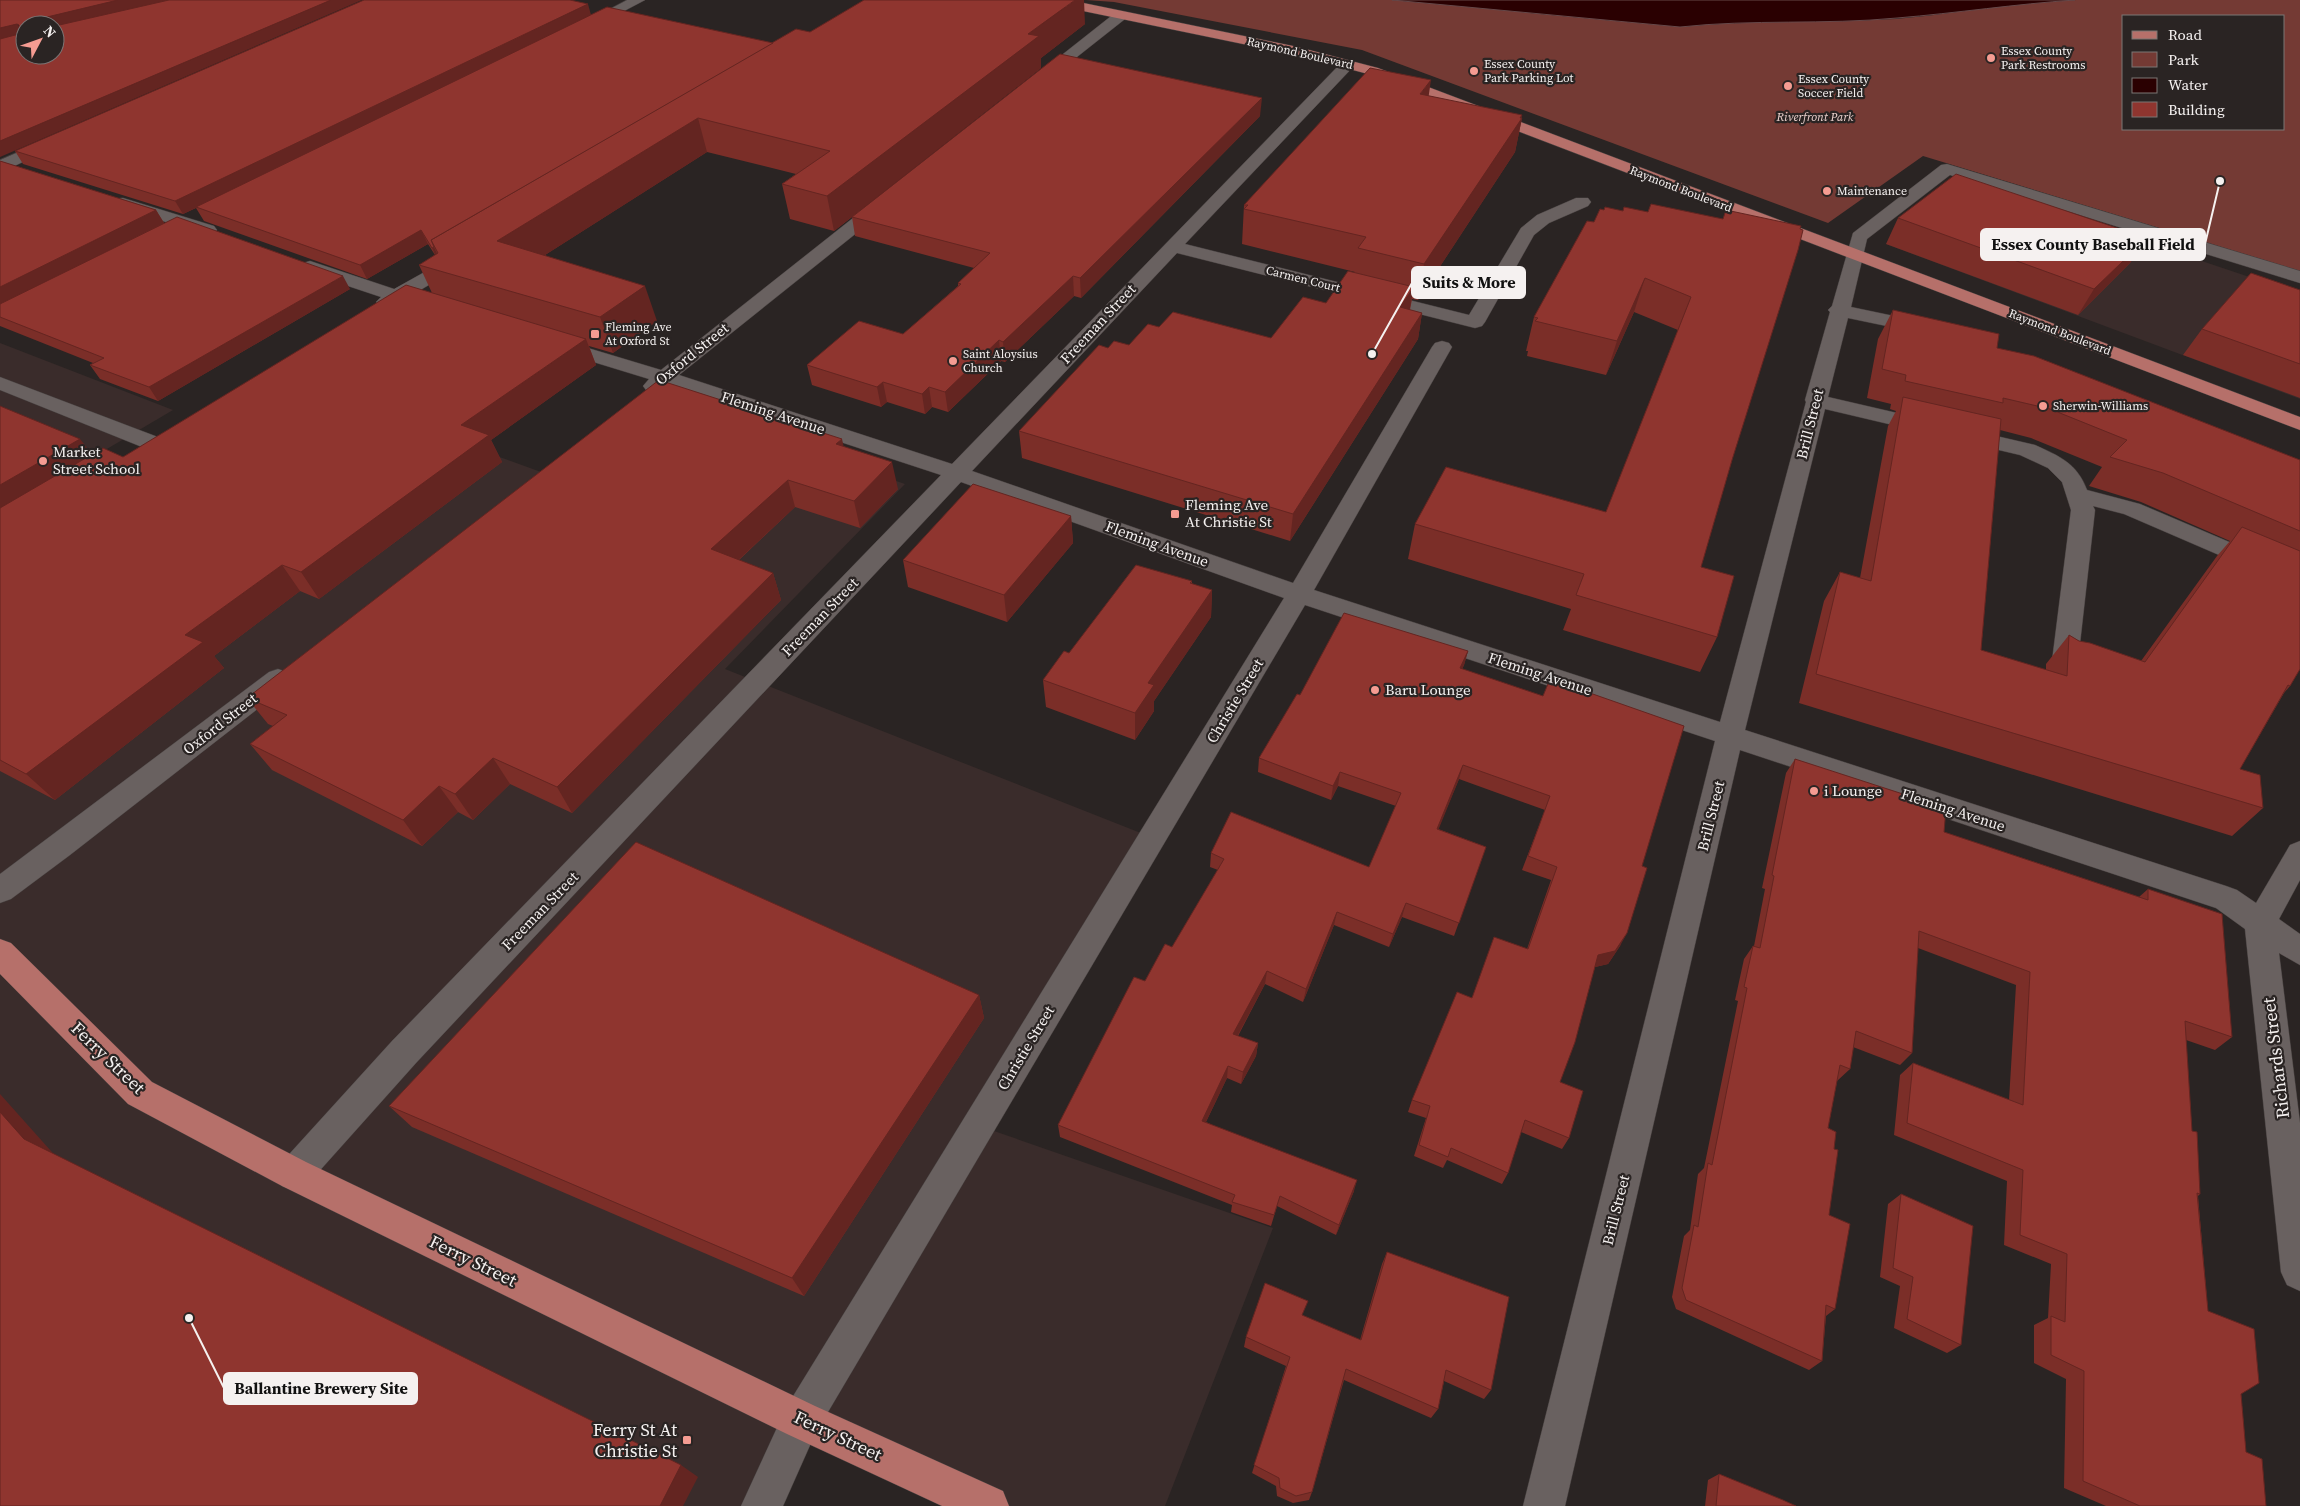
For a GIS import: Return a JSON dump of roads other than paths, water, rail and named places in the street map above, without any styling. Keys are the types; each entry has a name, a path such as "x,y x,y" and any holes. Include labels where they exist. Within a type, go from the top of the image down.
{"main road":[{"name":"Raymond Boulevard","path":"1049,0 1298,52 1348,64 1390,77 2300,424"},
{"name":"Ferry Street","path":"0,953 140,1093 294,1174 801,1420 988,1506"}],"street":[{"path":"567,34 638,0"},
{"path":"1029,88 1120,16"},
{"name":"Freeman Street","path":"294,1174 404,1052 1172,246 1348,64"},
{"path":"1,165 63,138"},
{"path":"1,165 29,173"},
{"name":"Brill Street","path":"1544,1506 1730,736 1838,310 1859,237 1947,169 2300,277"},
{"name":"Oxford Street","path":"638,398 897,192"},
{"path":"111,199 221,235"},
{"name":"Carmen Court","path":"1172,246 1475,322 1527,232 1543,219 1582,202"},
{"path":"158,235 206,211"},
{"path":"370,312 468,253"},
{"path":"295,261 443,311"},
{"path":"1838,310 1943,332"},
{"name":"Fleming Avenue","path":"538,340 663,377 957,473 1299,594 2226,899 2300,951"},
{"name":"Christie Street","path":"762,1506 801,1420 1299,594 1442,346"},
{"path":"0,383 155,444"},
{"path":"1816,400 2027,450 2056,463 2072,480 2083,510 2065,661"},
{"path":"2078,495 2132,509 2300,582"},
{"name":"Oxford Street","path":"0,890 68,841 292,668"},
{"path":"2260,924 2300,853"},
{"name":"Richards Street","path":"2260,924 2300,1272"}],"water":[{"path":"1392,0 2075,0 1870,20 1734,23 1680,27"}],"place":[{"name":"Essex County Park Restrooms","path":"1991,58"},
{"name":"Essex County Park Parking Lot","path":"1474,71"},
{"name":"Essex County Soccer Field","path":"1788,86"},
{"name":"Essex County Baseball Field","path":"2220,181"},
{"name":"Maintenance","path":"1827,191"},
{"name":"Fleming Ave At Oxford St","path":"595,334"},
{"name":"Suits & More","path":"1372,354"},
{"name":"Saint Aloysius Church","path":"953,361"},
{"name":"Sherwin-Williams","path":"2043,406"},
{"name":"Market Street School","path":"43,461"},
{"name":"Fleming Ave At Christie St","path":"1175,514"},
{"name":"Baru Lounge","path":"1375,690"},
{"name":"i Lounge","path":"1814,791"},
{"name":"Ballantine Brewery Site","path":"189,1318"},
{"name":"Ferry St At Christie St","path":"687,1440"}],"park label":[{"name":"Riverfront Park","path":"1815,117"}]}
